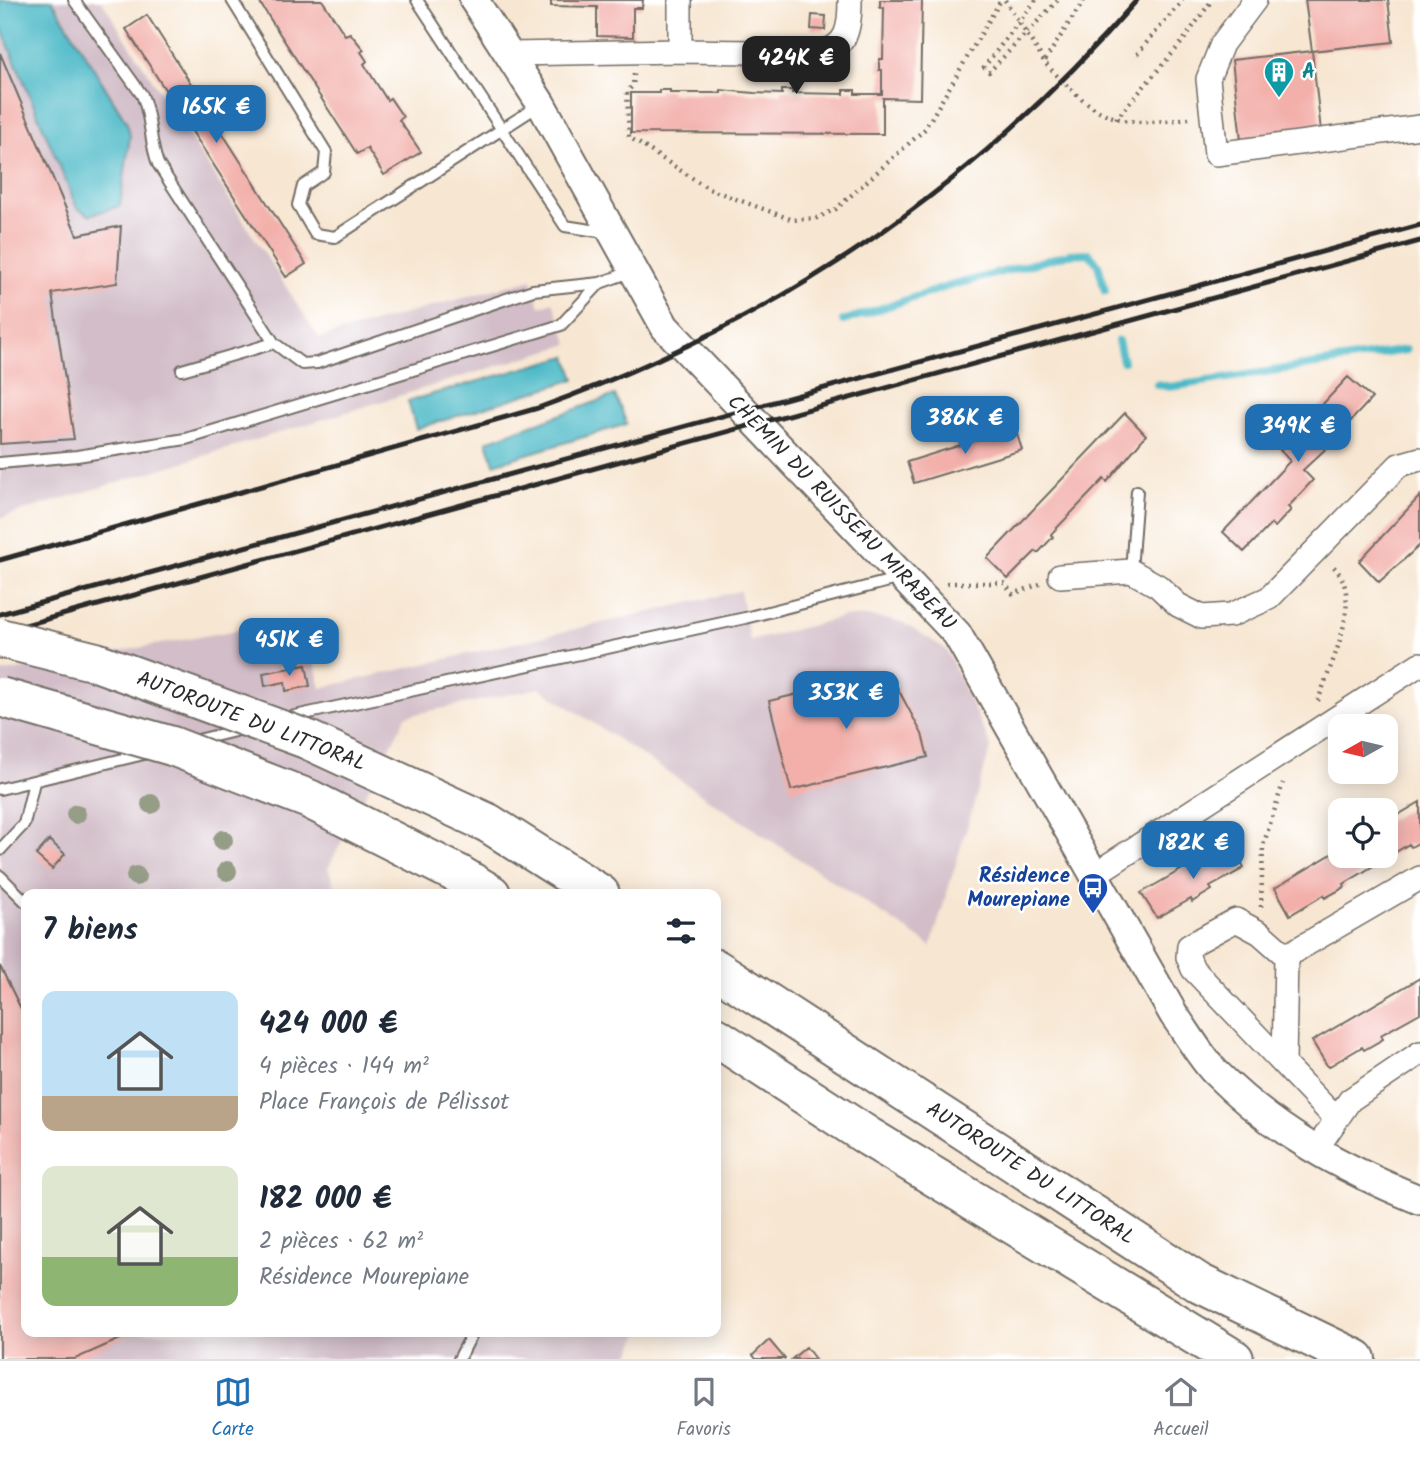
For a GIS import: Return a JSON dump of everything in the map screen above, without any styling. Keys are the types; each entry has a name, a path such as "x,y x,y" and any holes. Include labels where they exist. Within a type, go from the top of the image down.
{"highway":[{"name":"AUTOROUTE DU LITTORAL","path":"0,638 96,662 306,738 488,823 592,889"},
{"path":"0,697 185,751 309,799 483,889"},
{"name":"AUTOROUTE DU LITTORAL","path":"721,972 1199,1283 1356,1359"},
{"path":"721,1040 869,1137 1234,1359"}],"street":[{"name":"CHEMIN DU RUISSEAU MIRABEAU","path":"474,0 541,104 665,327 957,634 1174,1015 1214,1071 1295,1139 1352,1172 1420,1200"},
{"path":"680,0 680,51"},
{"path":"510,54 832,51 843,44 850,22 850,0"},
{"path":"1255,0 1222,44 1208,79 1216,154 1420,127"},
{"path":"1060,576 1131,571 1158,586 1178,605 1202,617 1231,615 1269,598 1399,465 1420,458"},
{"path":"1095,874 1420,664"},
{"path":"1286,956 1420,878"},
{"path":"1284,1063 1286,956 1260,933 1236,920 1189,946 1188,957 1194,969 1336,1119"},
{"path":"1315,1151 1350,1100 1420,1053"},
{"name":"CHEMIN DU RUISSEAU MIRABEAU","path":"1352,1172 1420,1187"}],"lane":[{"path":"74,0 142,95 148,109 152,148 158,164 274,343 302,364 317,363 533,290 600,284 633,271"},
{"path":"232,0 326,152 324,172 303,186 298,205 315,234 335,237 541,104"},
{"path":"416,0 565,226 611,234"},
{"path":"0,463 77,456 199,436 561,325 600,284"},
{"path":"181,370 274,343"},
{"path":"1131,571 1136,491"},
{"path":"0,789 350,702 745,618 904,577"},
{"path":"0,849 24,824 34,782"},
{"path":"0,876 21,897"},
{"path":"459,1359 470,1337"}],"path":[{"path":"634,52 634,85 627,92 629,137 709,189 793,220 817,218 836,209 925,129 1003,0 1044,62 1080,100 1098,113 1115,120 1156,123 1211,115"},
{"path":"1036,0 984,67 989,72 1058,0"},
{"path":"1044,62 1084,0"},
{"path":"1138,54 1182,0"},
{"path":"1115,120 1183,41 1212,0"},
{"path":"945,583 1004,583 1013,594 1060,576"}],"shaded area":[{"path":"0,0 101,0 319,338 532,279 540,307 553,302 569,344 0,518"},
{"path":"740,591 750,641 844,617 872,617 902,622 946,649 991,747 931,946 540,688 406,716 328,868 336,889 21,889 21,1337 638,1337 628,1359 0,1359 0,673 270,624 279,668 314,661 321,688"}],"water":[{"path":"0,0 52,0 127,123 130,136 120,206 90,215 77,208 0,25"},
{"path":"567,356 575,379 416,429 408,401"},
{"path":"615,395 627,424 494,464 487,441"}],"building":[{"path":"265,0 322,0 345,35 350,33 364,50 361,52 367,61 364,64 387,100 390,98 403,117 399,120 421,152 384,175 367,148 357,154 260,3"},
{"path":"551,0 643,0 642,8 633,8 633,37 597,36 597,7 551,6"},
{"path":"880,0 922,0 920,99 883,98 883,134 631,133 631,93 659,93 659,90 670,90 670,93 721,93 721,90 782,94 782,90 792,90 792,93 844,94 844,90 855,90 855,94 882,94 879,59 883,59 884,7 880,8"},
{"path":"1305,0 1388,0 1393,42 1312,51"},
{"path":"147,15 306,264 286,277 126,29"},
{"path":"812,15 826,16 825,30 811,29"},
{"name":"A","path":"1312,51 1321,131 1241,140 1232,60"},
{"path":"0,53 77,235 121,226 117,283 52,293 74,439 0,444"},
{"path":"1348,377 1372,398 1346,426 1348,428 1303,470 1313,480 1288,507 1291,510 1275,527 1271,524 1244,552 1223,532 1290,461 1280,450"},
{"path":"1125,413 1146,435 1107,482 1104,479 1051,534 1053,537 1038,553 1036,551 1008,579 987,558"},
{"path":"1015,428 1022,450 914,483 907,462"},
{"path":"1420,496 1420,545 1379,582 1359,561"},
{"path":"306,665 310,686 286,691 285,682 265,686 263,673"},
{"path":"889,672 922,734 928,757 791,790 769,701"},
{"path":"1420,802 1420,842 1411,847 1409,844 1398,851 1398,815"},
{"path":"49,840 65,854 52,869 36,855"},
{"path":"1229,842 1244,868 1210,887 1212,890 1192,902 1191,899 1157,918 1141,893"},
{"path":"1328,856 1328,868 1370,868 1344,884 1345,887 1325,898 1324,895 1290,915 1275,888"},
{"path":"0,966 21,1009 21,1337 125,1337 75,1359 0,1359"},
{"path":"1420,978 1420,1013 1381,1035 1383,1039 1364,1050 1362,1047 1328,1067 1312,1041"},
{"path":"769,1340 785,1359 756,1359 753,1355"},
{"path":"806,1347 815,1359 792,1359"}],"waterway":[{"path":"843,321 949,286 1069,254 1089,253 1098,264 1105,291"},
{"path":"1118,341 1123,361"},
{"path":"1157,384 1170,387 1406,350"}],"railway":[{"path":"0,560 538,408 626,374 709,335 789,292 865,244 937,191 1007,133 1073,69 1137,0"},
{"path":"0,614 1420,225"},
{"path":"0,632 1420,241"}],"place":[{"name":"A","path":"1279,99"},
{"name":"Résidence Mourepiane","path":"1093,915"}]}
